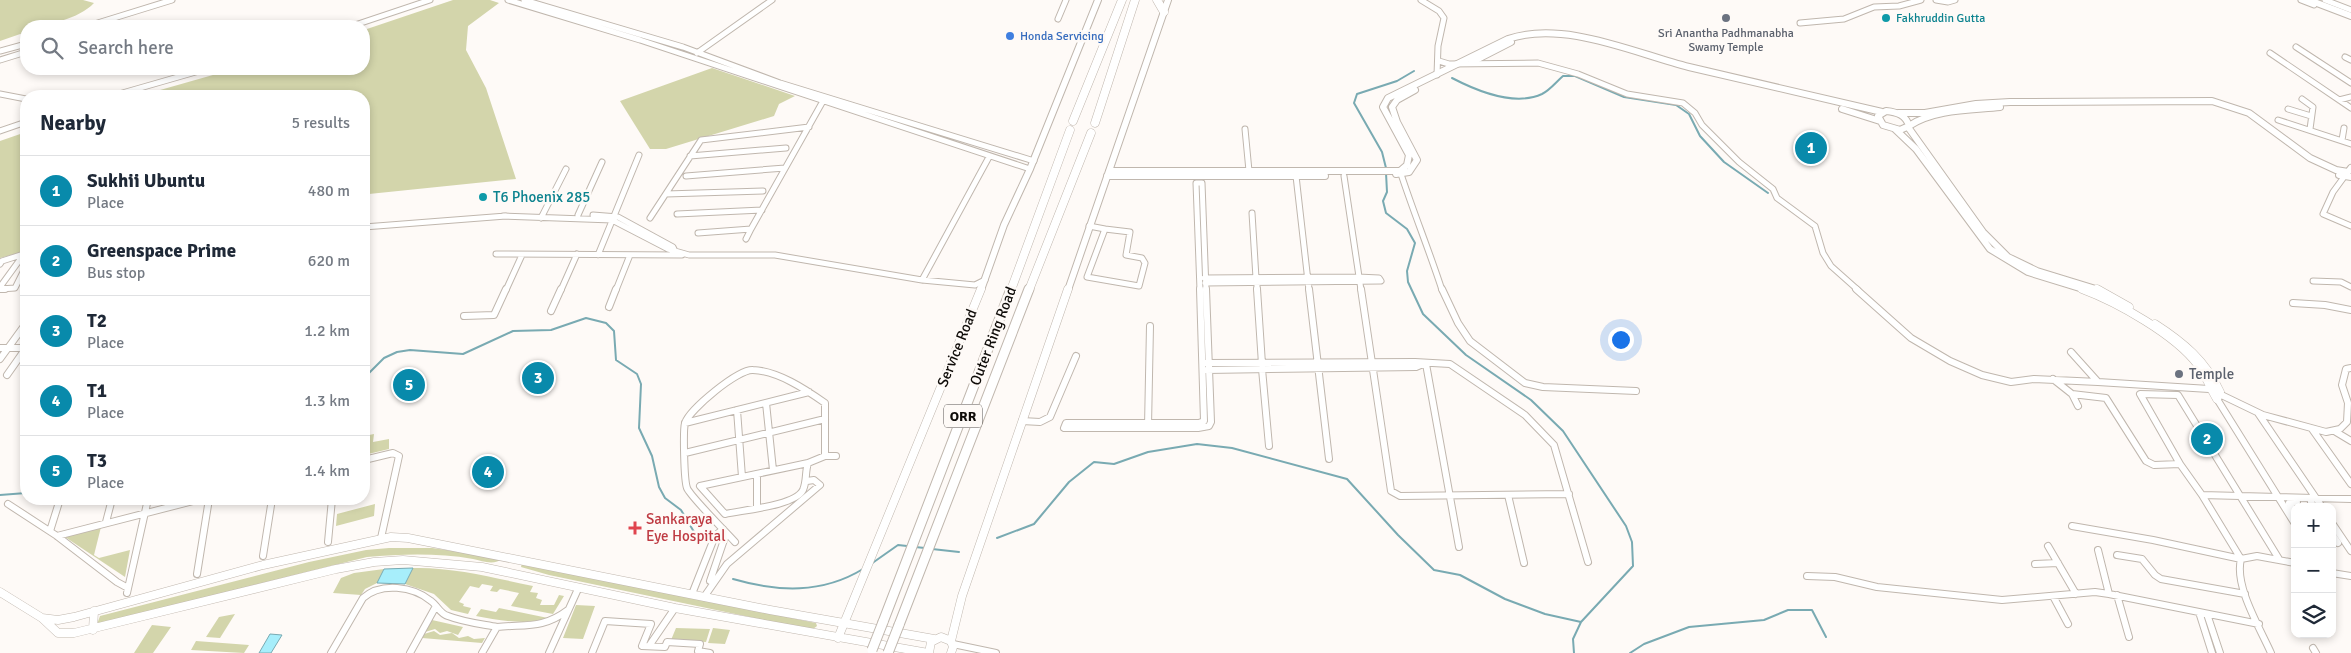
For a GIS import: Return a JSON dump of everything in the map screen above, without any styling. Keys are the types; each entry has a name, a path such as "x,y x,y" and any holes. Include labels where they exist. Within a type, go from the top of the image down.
{"highway":[{"path":"1073,121 1122,0"},
{"path":"1094,123 1135,0"},
{"path":"1157,0 1164,12"},
{"path":"1106,41 1121,43"},
{"name":"Outer Ring Road","path":"871,652 916,539 1070,130"},
{"name":"Outer Ring Road","path":"888,653 1028,289 1091,133"}],"main road":[{"name":"Service Road","path":"838,638 985,280 1004,225 1034,161 1098,0"},
{"path":"42,618 58,620 272,563 381,538 408,538 845,623 934,639 941,637 952,646 962,596 1168,0"},
{"path":"2309,0 2351,14"},
{"path":"2318,0 2351,14"},
{"path":"1108,173 1344,176 1412,170 1416,159 1397,122 1392,107 1397,100 1460,63 1503,41 1523,34 1564,34 1835,103 1882,112 1925,113 1976,104 2010,102 2203,100 2231,105 2329,168 2342,172 2348,172 2351,168"},
{"path":"1435,77 1523,38 1563,38 1830,106 1880,121 1895,129 1916,149 1990,249 2004,260 2027,272 2094,293 2134,314 2196,361 2204,373 2209,388 2218,395"},
{"path":"1895,129 1908,126 1918,119 1962,111 2045,105 2212,105 2231,109 2256,121 2291,149 2327,171 2348,177"},
{"path":"1880,121 1878,116 1882,112"},
{"path":"1898,113 1907,119 1908,126 1983,232 2008,257 2028,268 2094,287 2110,294 2178,339 2204,363 2212,372 2218,395"},
{"path":"1108,173 1249,171 1386,173"},
{"path":"505,572 514,559"},
{"path":"0,592 42,618 58,633 74,633 93,630 336,569 374,562 403,560 449,562 675,608 838,638 911,648 928,653 929,645 934,639"},
{"path":"93,630 94,611"}],"street":[{"path":"107,20 172,0"},
{"path":"370,20 430,0"},
{"path":"508,0 697,52 780,83 1034,161"},
{"path":"524,0 608,27 822,102 1030,169"},
{"path":"697,52 772,0"},
{"path":"1058,19 1066,0"},
{"path":"1421,0 1439,10 1444,18 1438,46 1440,61"},
{"path":"1425,0 1441,10 1447,18 1440,47 1440,61 1435,77"},
{"path":"1800,22 1844,19 1874,7 1898,6 1921,0"},
{"path":"1936,0 1948,2 1955,0"},
{"path":"2301,0 2351,14"},
{"path":"2324,0 2351,14"},
{"path":"0,51 20,46"},
{"path":"2296,47 2351,83"},
{"path":"2270,53 2351,108"},
{"path":"0,60 20,54"},
{"path":"2345,57 2351,60"},
{"path":"1440,61 1449,64 1470,62 1498,65 1538,63 1578,74 1627,94 1683,103 1695,113 1702,125 1739,162 1773,189 1777,198 1815,226 1823,254 1831,266 1911,338 1950,361 1982,375 2011,382 2053,379 2209,388"},
{"path":"133,90 185,75"},
{"path":"0,94 20,98"},
{"path":"746,240 827,96"},
{"path":"2340,100 2351,97"},
{"path":"2302,99 2312,104 2310,130"},
{"path":"2288,109 2311,116"},
{"path":"897,127 903,120"},
{"path":"2278,120 2351,144"},
{"path":"0,131 20,124"},
{"path":"650,218 690,156 704,139 809,127"},
{"path":"2342,140 2344,128"},
{"path":"1246,129 1249,171"},
{"path":"957,146 964,140"},
{"path":"690,156 786,148"},
{"path":"598,255 639,155"},
{"path":"922,280 989,157"},
{"path":"578,215 602,162"},
{"path":"686,176 785,168"},
{"path":"541,216 566,169"},
{"path":"1400,172 1416,219 1425,236 1442,293 1470,341 1525,383 1543,387 1636,391"},
{"path":"1296,176 1306,280 1329,459"},
{"path":"1344,176 1391,491 1400,496 1569,494"},
{"path":"2348,177 2333,192 2323,214 2351,226"},
{"path":"1148,426 1064,428 1066,423 1148,426 1198,428 1209,426 1205,367 1202,183 1196,183 1203,281"},
{"path":"666,194 763,192"},
{"path":"677,214 762,210"},
{"path":"1252,213 1269,446"},
{"path":"370,227 503,216 578,215 613,218 630,231 675,251 690,255"},
{"path":"541,216 613,218"},
{"path":"1090,226 1104,228 1130,232 1126,255 1142,258 1145,262 1139,286 1087,277 1104,228"},
{"path":"698,233 747,231 751,229"},
{"path":"496,254 775,255 922,280 976,285 985,280"},
{"path":"552,311 577,254"},
{"path":"0,264 2,261 20,255"},
{"path":"464,316 490,316 494,314 522,255"},
{"path":"609,307 630,255"},
{"path":"0,288 20,260"},
{"path":"1203,281 1359,279"},
{"path":"0,288 15,288 20,280"},
{"path":"2313,281 2341,282 2351,287"},
{"path":"2293,303 2325,305 2351,310"},
{"path":"1148,426 1150,326"},
{"path":"0,359 20,332"},
{"path":"0,348 20,348"},
{"path":"2071,352 2098,382"},
{"path":"1022,421 1040,422 1050,417 1076,356"},
{"path":"7,375 20,357"},
{"path":"1424,364 1459,547"},
{"path":"1205,367 1416,367 1424,364 1450,364 1525,415 1554,445 1588,562"},
{"path":"2336,432 2346,426 2349,420 2348,398 2342,384 2346,369 2351,368"},
{"path":"735,542 687,488 684,423 704,402 742,372 761,371 810,392 825,404 825,456"},
{"path":"2053,379 2072,394 2078,406"},
{"path":"684,423 810,392"},
{"path":"2072,394 2106,398 2146,461 2154,464 2180,464"},
{"path":"2241,559 2180,464 2140,394 2178,395 2279,559"},
{"path":"2218,395 2258,413 2312,429 2336,432 2351,441"},
{"path":"2218,395 2277,498 2291,518"},
{"path":"766,403 773,470"},
{"path":"738,410 742,477"},
{"path":"2258,413 2316,503"},
{"path":"685,453 825,420"},
{"path":"2312,429 2351,484"},
{"path":"370,459 393,453 400,456 381,538"},
{"path":"687,488 808,463 825,456 836,456"},
{"path":"700,486 724,514 757,507 796,498 807,481 806,467 808,463"},
{"path":"757,474 757,507"},
{"path":"703,596 720,571 734,555 820,485 814,480 807,481"},
{"path":"1508,495 1524,563"},
{"path":"2202,496 2277,498 2316,503"},
{"path":"2291,506 2289,502 2316,503 2351,499"},
{"path":"8,504 57,536 128,590 147,505"},
{"path":"50,531 58,505"},
{"path":"106,522 110,505"},
{"path":"57,536 175,505"},
{"path":"197,574 208,505"},
{"path":"263,556 271,505"},
{"path":"328,542 331,505"},
{"path":"2072,526 2153,540 2241,559 2257,556 2291,563"},
{"path":"2336,528 2351,551"},
{"path":"692,594 713,540 723,529"},
{"path":"703,596 724,541 723,529"},
{"path":"713,540 724,541"},
{"path":"2048,546 2076,594"},
{"path":"2098,550 2129,637"},
{"path":"2117,555 2141,558 2153,574 2161,579 2245,594"},
{"path":"2241,559 2238,563 2245,594 2271,653"},
{"path":"2036,564 2058,563"},
{"path":"2336,574 2351,576"},
{"path":"1807,576 1835,577 1877,587 2002,600 2076,594 2113,594 2259,624"},
{"path":"331,653 368,591 378,588 399,590 423,596 432,601 446,616 497,627 540,626 558,620 568,610"},
{"path":"549,653 578,589"},
{"path":"2053,596 2068,624"},
{"path":"410,653 436,606"},
{"path":"649,646 675,608"},
{"path":"2199,612 2212,653"},
{"path":"2207,614 2220,653"},
{"path":"592,653 605,621 651,624 642,646 665,647 667,642 700,644 698,651 710,653"},
{"path":"482,653 490,636 497,627"},
{"path":"952,646 996,653"}],"green space":[{"path":"0,0 83,0 94,3 88,9 64,20 20,20 20,34 0,41"},
{"path":"453,0 490,0 499,3 468,26 466,50 486,88 516,179 370,194 370,90 160,90 213,75 370,75 370,28"},
{"path":"712,68 795,96 779,104 774,116 666,149 650,149 620,101"},
{"path":"20,134 20,253 0,258 0,141"},
{"path":"374,434 373,442 389,439 389,449 370,454 370,435"},
{"path":"375,504 374,516 336,526 337,514"},
{"path":"101,527 94,555 99,558 130,550 125,577 65,537"},
{"path":"432,548 503,558 496,562 485,562 460,557 434,555 367,557 97,624 100,616 309,562 366,550"},
{"path":"522,563 816,623 817,626 813,629 798,627 549,575 521,567"},
{"path":"413,568 459,571 533,586 530,592 538,593 536,598 542,600 540,605 554,605 559,595 564,596 553,614 511,606 519,593 500,589 497,592 490,591 493,586 482,584 479,588 470,586 459,602 464,604 463,606 471,608 468,614 451,610 434,594 405,584"},
{"path":"384,569 377,583 365,589 361,595 333,593 341,578 354,573"},
{"path":"576,605 595,606 583,639 563,638"},
{"path":"499,608 548,618 522,622 476,616 481,609 496,612"},
{"path":"235,614 220,638 206,637 219,617"},
{"path":"432,620 463,627 458,635 447,631 440,633 435,629 425,632"},
{"path":"152,625 171,627 153,653 134,653"},
{"path":"676,628 710,629 706,642 671,640"},
{"path":"713,628 730,630 725,644 708,643"},
{"path":"434,631 440,635 452,633 459,638 468,636 474,639 485,638 482,643 422,638 424,634"},
{"path":"196,641 249,645 244,653 191,650"}],"water":[{"path":"413,568 405,584 377,583 384,569"},
{"path":"270,634 282,635 271,653 259,653"}],"waterway":[{"path":"1386,168 1382,152 1354,103 1357,94 1397,81 1414,71"},
{"path":"1452,78 1496,96 1520,99 1542,94 1563,76 1575,76 1624,97 1676,105 1689,114 1700,136 1724,162 1768,193"},
{"path":"1386,173 1387,192 1383,201 1386,213 1407,229 1415,243 1407,271 1408,282 1423,314 1466,355 1531,400 1563,431 1626,526 1632,542 1633,566 1581,622"},
{"path":"370,372 384,358 397,352 410,350 463,354 513,331 551,330 586,318 606,323 614,331 616,360 637,374 641,384 639,428 652,456 659,487 665,498 681,510 700,542"},
{"path":"997,538 1034,524 1069,482 1094,462 1114,464 1148,452 1197,444 1232,448 1347,479 1398,535 1434,570 1460,575 1505,599 1545,614 1581,622"},
{"path":"0,495 20,493"},
{"path":"871,564 898,545 907,546"},
{"path":"915,547 925,548"},
{"path":"932,549 959,552"},
{"path":"733,579 783,588 816,587 832,583 863,569"},
{"path":"1630,653 1644,644 1689,627 1764,620 1788,610 1812,610 1826,637"},
{"path":"1574,653 1573,639 1581,622"}],"place":[{"name":"Sri Anantha Padhmanabha Swamy Temple","path":"1726,18"},
{"name":"Fakhruddin Gutta","path":"1886,18"},
{"name":"Honda Servicing","path":"1010,36"},
{"name":"Sukhii Ubuntu","path":"1811,148"},
{"name":"T6 Phoenix 285","path":"483,197"},
{"name":"Temple","path":"2179,374"},
{"name":"T2","path":"538,378"},
{"name":"T3","path":"409,385"},
{"name":"Greenspace Prime","path":"2207,439"},
{"name":"T1","path":"488,472"},
{"name":"Sankaraya Eye Hospital","path":"635,528"}]}
